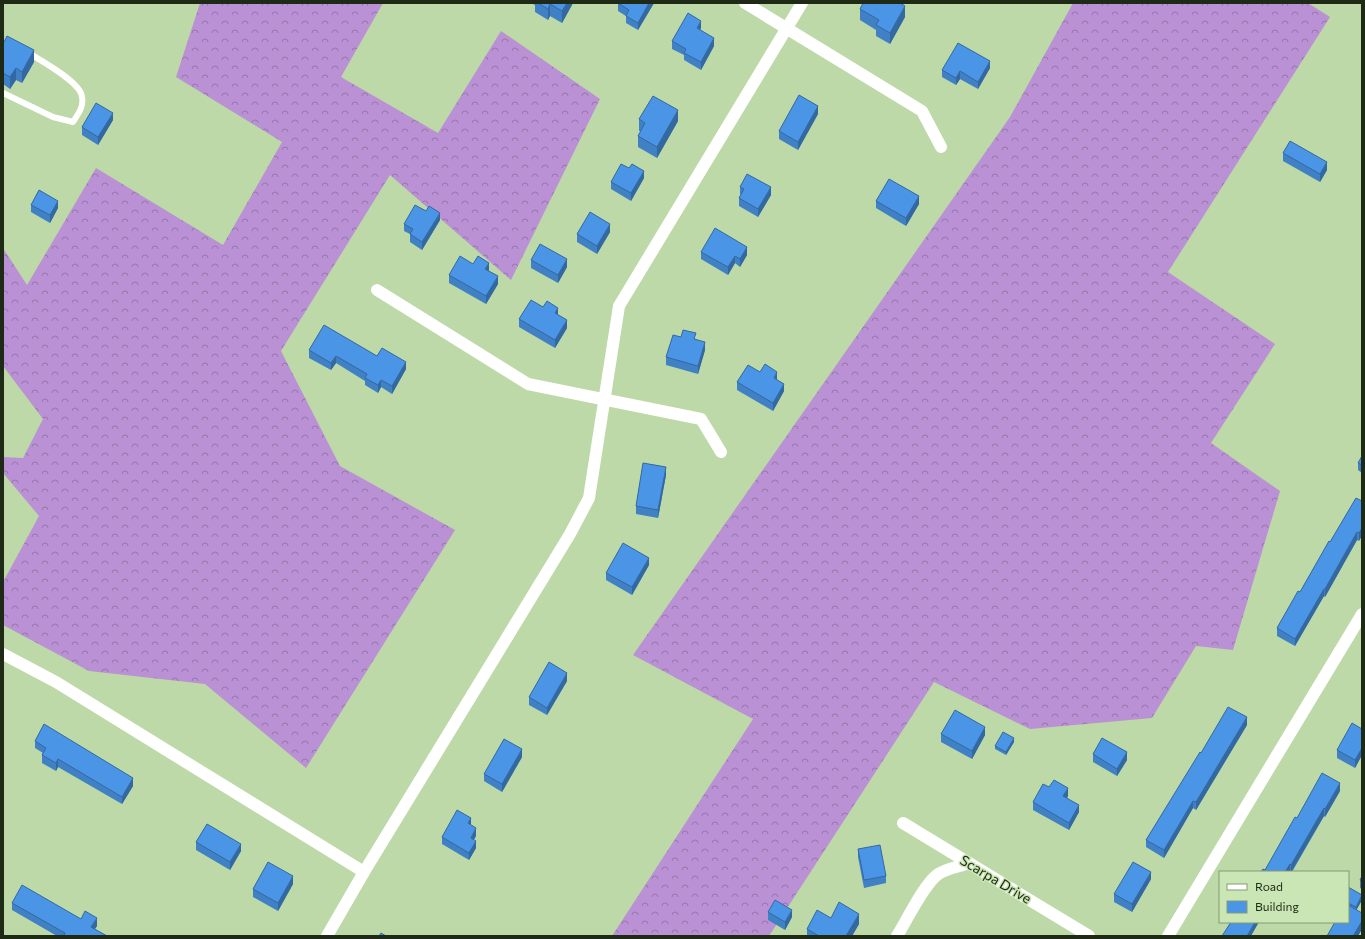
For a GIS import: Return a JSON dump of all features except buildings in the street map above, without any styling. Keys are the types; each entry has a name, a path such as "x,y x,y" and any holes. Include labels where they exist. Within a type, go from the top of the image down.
{"street":[{"path":"745,3 922,112 941,147"},
{"path":"327,936 364,872 570,534 589,498 619,306 802,3"},
{"path":"378,290 528,384 701,419 721,452"},
{"path":"1168,936 1362,614"},
{"path":"3,654 56,682 364,872"},
{"name":"Scarpa Drive","path":"903,823 1089,936"},
{"path":"897,936 928,885 937,875 969,863"}],"lane":[{"path":"3,93 53,117 73,122 82,108 82,95 74,82 23,50"}],"green space":[{"path":"200,3 383,3 341,77 438,133 501,31 600,99 511,280 390,175 281,351 340,466 455,530 306,768 205,684 89,671 3,625 3,582 39,516 3,473 3,457 23,458 43,419 3,366 3,248 27,285 96,168 223,245 282,142 176,77"},
{"path":"1073,3 1308,3 1330,17 1168,272 1275,344 1211,443 1280,491 1233,650 1196,646 1152,718 1030,729 934,682 769,936 612,936 753,719 633,655 1010,117"}]}
